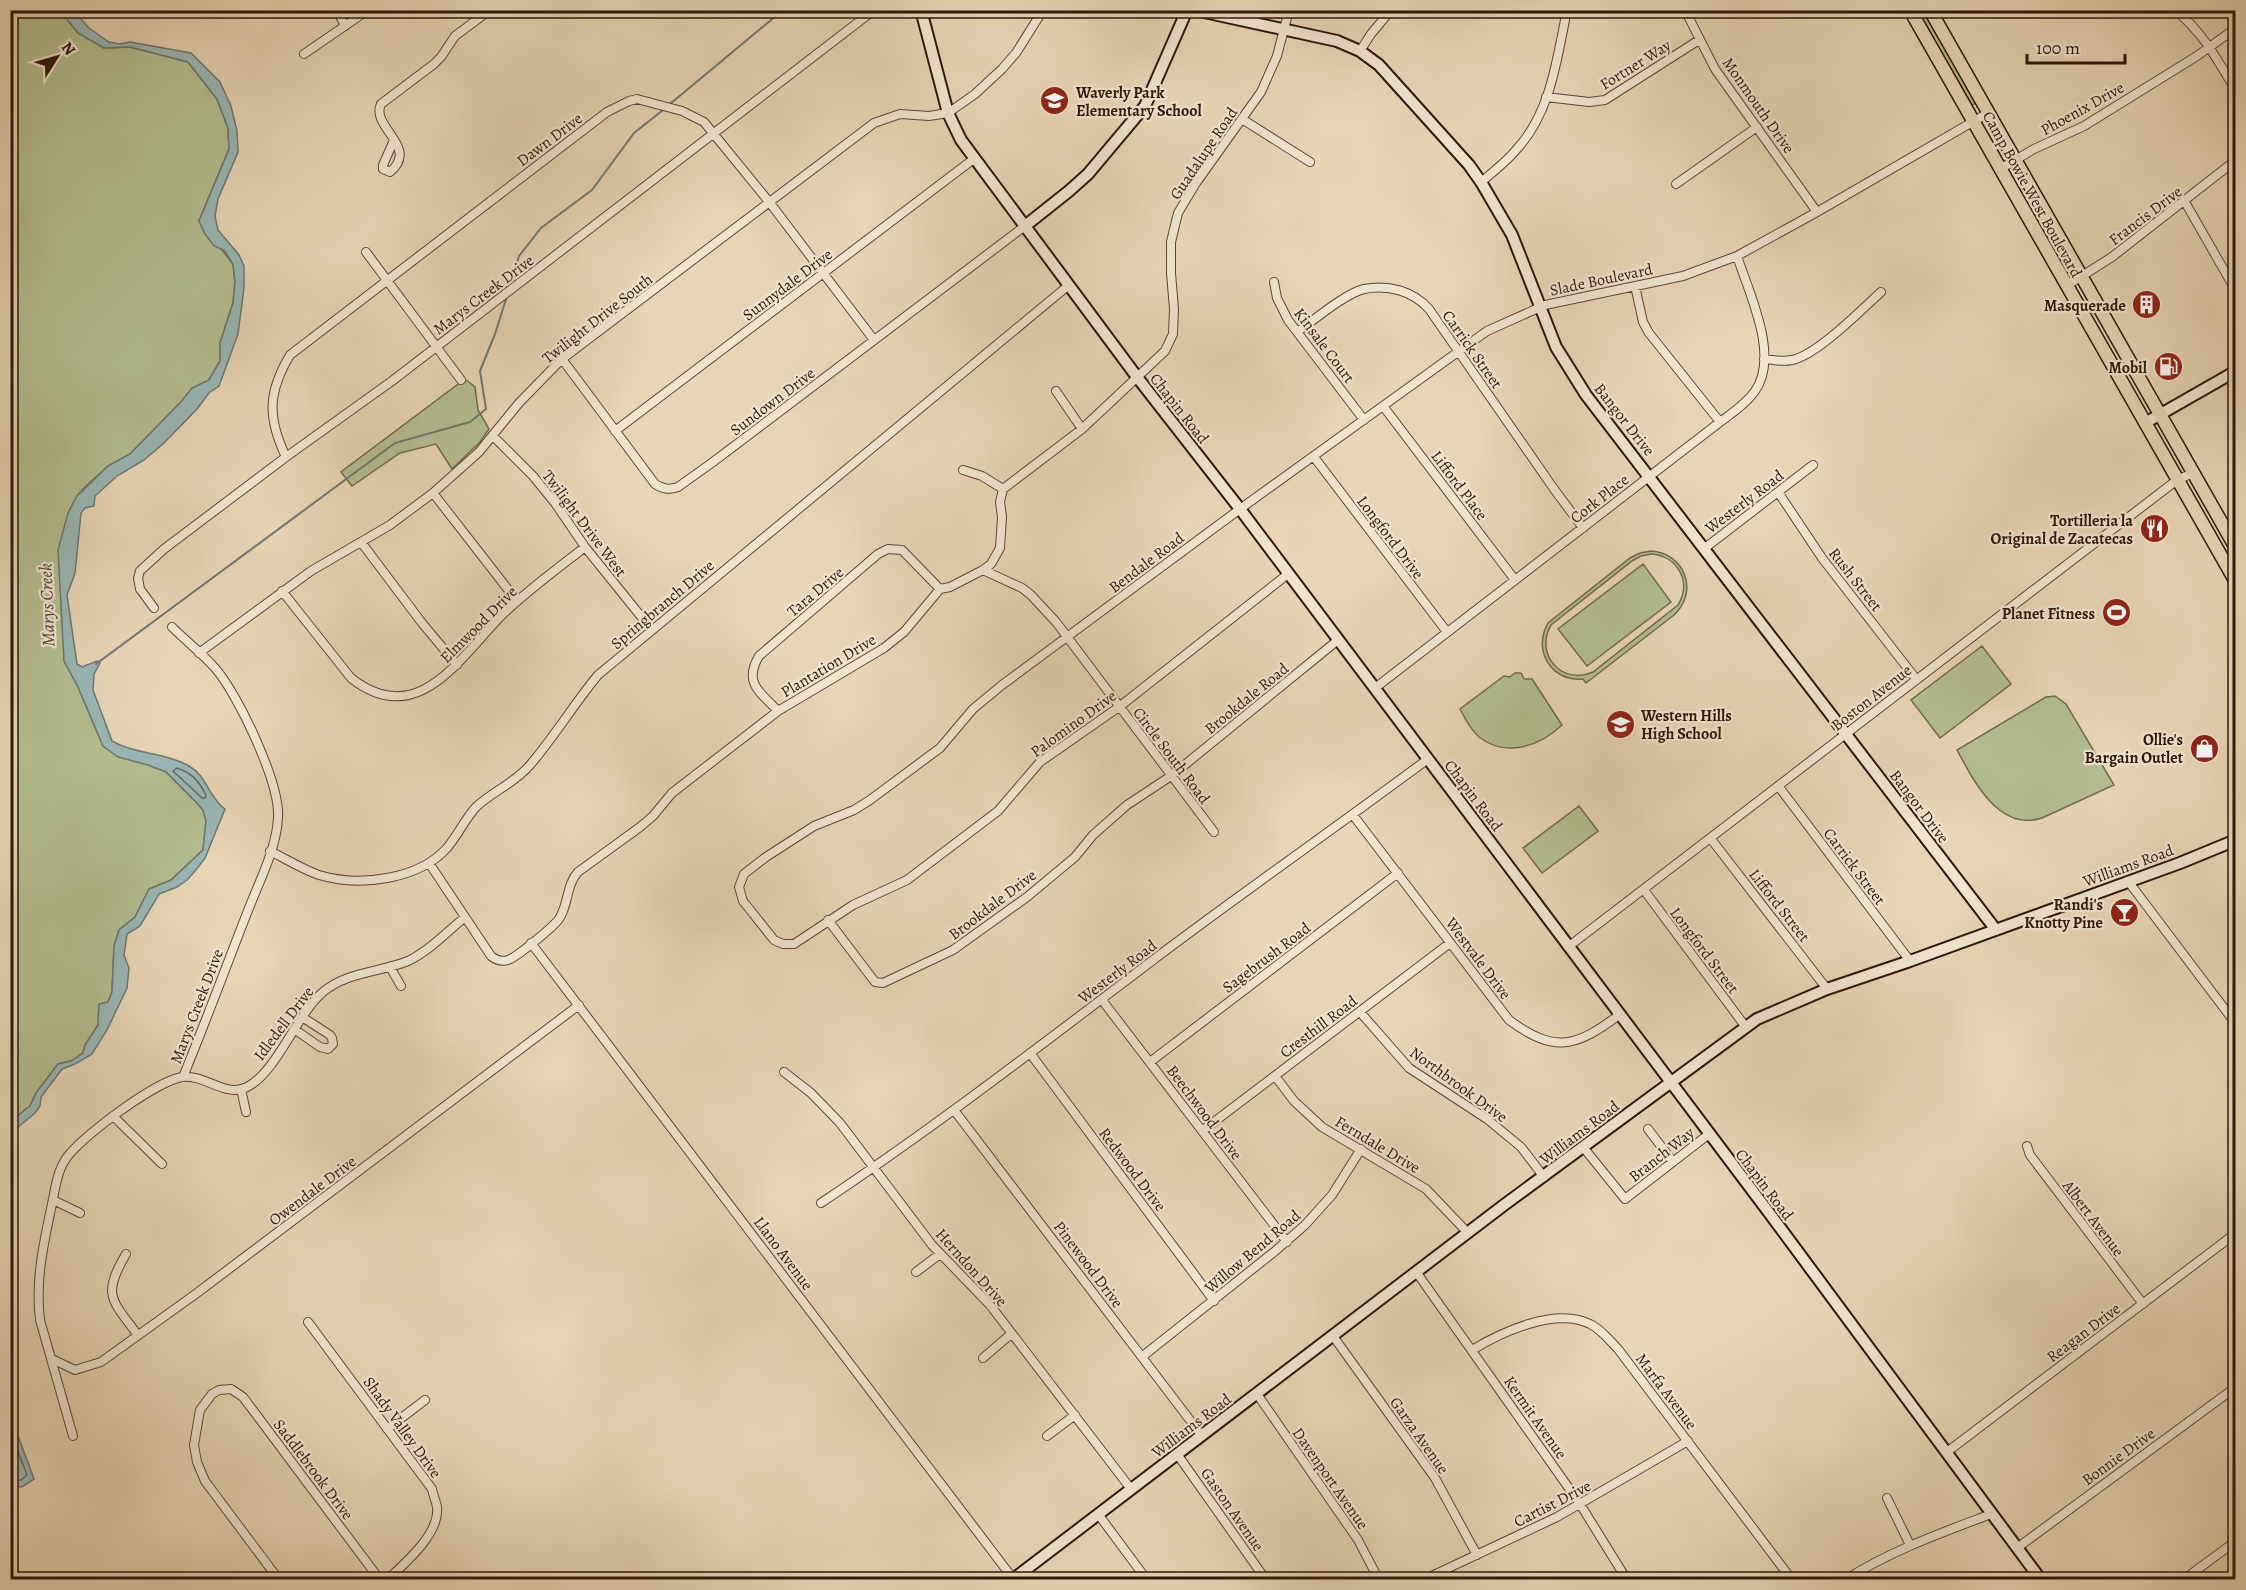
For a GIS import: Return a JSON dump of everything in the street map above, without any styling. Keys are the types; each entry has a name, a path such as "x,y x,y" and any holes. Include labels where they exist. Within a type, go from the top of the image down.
{"main road":[{"name":"Camp Bowie West Boulevard","path":"1910,10 2235,582"},
{"name":"Camp Bowie West Boulevard","path":"1929,10 2235,548"}],"street":[{"path":"337,10 345,26"},
{"path":"304,54 368,10"},
{"path":"394,140 379,116 378,109 381,104 434,64 455,36 490,10"},
{"name":"Marys Creek Drive","path":"154,608 140,589 138,578 140,571 164,549 392,381 874,10"},
{"name":"Chapin Road","path":"921,10 948,113 961,140 1137,377 1375,688 2041,1580"},
{"path":"948,113 975,94 1002,69 1043,10"},
{"path":"1025,226 1088,174 1145,106 1187,10"},
{"name":"Bangor Drive","path":"1195,10 1282,31 1337,41 1360,51 1388,76 1469,165 1512,234 1540,307 1569,369 1996,930"},
{"name":"Guadalupe Road","path":"1137,377 1165,351 1173,334 1171,242 1178,213 1196,183 1261,92 1273,68 1288,10"},
{"path":"1360,51 1391,10"},
{"path":"1481,182 1505,162 1525,140 1538,118 1546,97 1567,10"},
{"name":"Monmouth Drive","path":"1685,10 1715,69 1817,212"},
{"path":"2175,10 2195,27 2210,47 2235,91"},
{"name":"Phoenix Drive","path":"2000,169 2084,126 2210,47 2235,28"},
{"name":"Fortner Way","path":"1546,97 1589,102 1605,100 1699,40"},
{"name":"Dawn Drive","path":"286,457 273,424 273,399 284,366 296,348 606,112 623,103 638,99 698,117 770,203 874,340"},
{"name":"Slade Boulevard","path":"1240,509 1314,458 1487,331 1540,307 1683,276 1737,256 1988,112"},
{"name":"Twilight Drive South","path":"199,652 282,591 434,493 463,469 519,403 562,359 874,123 900,114 929,116 948,113"},
{"path":"1242,119 1310,162"},
{"path":"1676,184 1756,127"},
{"name":"Sunnydale Drive","path":"615,431 975,158"},
{"name":"Francis Drive","path":"2066,286 2112,257 2185,202 2235,160"},
{"path":"2185,202 2235,291"},
{"name":"Sundown Drive","path":"562,359 655,484 666,489 678,487 1025,226"},
{"path":"366,252 461,380"},
{"name":"Cork Place","path":"1375,688 1720,422 1754,392 1762,376 1765,351 1737,256"},
{"name":"Kinsale Court","path":"1274,282 1282,310 1364,420"},
{"name":"Springbranch Drive","path":"270,851 302,868 342,879 383,878 429,863 447,847 478,805 510,784 529,766 598,675 1070,285"},
{"path":"1635,286 1640,312 1649,333 1720,422"},
{"name":"Carrick Street","path":"1297,332 1364,289 1395,289 1409,293 1423,303 1583,528"},
{"path":"1764,359 1791,360 1810,352 1881,292"},
{"path":"2145,423 2235,370"},
{"path":"963,470 982,476 1003,489 1082,429 1137,377"},
{"path":"1056,391 1082,429"},
{"name":"Lifford Place","path":"1383,406 1515,580"},
{"name":"Twilight Drive West","path":"493,436 533,476 555,503 585,548 652,630"},
{"name":"Longford Drive","path":"1314,458 1447,632"},
{"name":"Westerly Road","path":"1705,548 1813,465"},
{"name":"Boston Avenue","path":"1568,947 2177,480 2193,473"},
{"name":"Plantation Drive","path":"465,916 491,956 501,960 513,957 552,927 560,918 566,903 571,879 653,816 672,793 778,711 884,648 904,632 940,589 950,587 991,564 1000,548 1002,517 1000,502 1003,489"},
{"name":"Rush Street","path":"1778,492 1822,558 1916,679"},
{"path":"434,493 517,601"},
{"name":"Bendale Road","path":"783,944 774,940 743,902 739,887 744,874 814,826 854,810 870,800 939,748 952,731 980,703 1240,509"},
{"path":"361,542 458,665"},
{"name":"Elmwood Drive","path":"282,591 351,678 370,691 399,696 424,690 458,665 517,601 585,548"},
{"name":"Tara Drive","path":"778,711 754,686 751,678 752,668 759,656 878,554 888,549 902,550 940,589"},
{"name":"Circle South Road","path":"983,570 1022,588 1031,595 1068,637 1214,832"},
{"name":"Palomino Drive","path":"783,944 794,944 853,905 907,880 998,811 1040,762 1119,707 1288,574"},
{"name":"Marys Creek Drive","path":"73,1436 40,1320 38,1302 42,1258 58,1175 65,1159 113,1116 158,1086 183,1077 277,832 279,816 272,778 235,698 215,668 172,627"},
{"name":"Brookdale Road","path":"1171,776 1338,640"},
{"name":"Westerly Road","path":"821,1203 954,1110 1428,759"},
{"name":"Brookdale Drive","path":"828,920 874,982 883,983 953,950 1027,897 1075,857 1093,835 1127,805 1171,776"},
{"name":"Carrick Street","path":"1779,787 1910,961"},
{"name":"Westvale Drive","path":"1353,814 1509,1020 1521,1029 1542,1039 1554,1042 1576,1042 1596,1032 1619,1015"},
{"name":"Lifford Street","path":"1711,839 1827,988"},
{"name":"Williams Road","path":"1013,1579 1468,1233 1745,1026 1827,988 1996,930 2235,840"},
{"path":"429,863 465,916"},
{"name":"Sagebrush Road","path":"1150,1062 1398,873"},
{"path":"2128,881 2235,1024"},
{"name":"Longford Street","path":"1644,890 1745,1026"},
{"name":"Idledell Drive","path":"241,1089 252,1084 271,1065 315,999 330,986 354,976 390,966 420,953 465,916"},
{"name":"Llano Avenue","path":"531,943 1013,1579"},
{"name":"Cresthill Road","path":"1202,1131 1450,943"},
{"path":"390,966 401,986"},
{"name":"Beechwood Drive","path":"1102,1000 1287,1242"},
{"name":"Owendale Drive","path":"52,1359 75,1370 100,1362 197,1293 579,1005"},
{"name":"Northbrook Drive","path":"1360,1012 1409,1068 1487,1119 1521,1147 1544,1177"},
{"path":"294,1029 320,1047 328,1048 333,1044 330,1035 302,1017"},
{"name":"Redwood Drive","path":"1030,1053 1214,1300"},
{"name":"Herndon Drive","path":"784,1072 811,1093 840,1123 940,1254 990,1305 1131,1489"},
{"name":"Ferndale Drive","path":"1275,1076 1294,1101 1322,1127 1426,1189 1468,1233"},
{"path":"183,1077 194,1078 229,1090 241,1089 246,1112"},
{"name":"Pinewood Drive","path":"954,1110 1202,1436"},
{"path":"113,1116 162,1164"},
{"path":"1648,1129 1673,1162"},
{"name":"Branch Way","path":"1583,1147 1625,1199 1709,1134"},
{"name":"Albert Avenue","path":"2027,1146 2030,1155 2142,1304"},
{"name":"Willow Bend Road","path":"1143,1356 1287,1242 1332,1195 1361,1149"},
{"path":"53,1200 80,1212"},
{"name":"Reagan Drive","path":"1947,1452 2235,1233"},
{"path":"126,1254 113,1277 111,1292 119,1310 137,1335"},
{"path":"916,1272 940,1254"},
{"name":"Kermit Avenue","path":"1417,1273 1580,1504 1627,1580"},
{"name":"Marfa Avenue","path":"1472,1350 1505,1331 1553,1319 1568,1318 1592,1325 1618,1348 1792,1580"},
{"name":"Shady Valley Drive","path":"308,1322 432,1489 437,1508 435,1522 411,1558 387,1580"},
{"path":"983,1358 1011,1334"},
{"name":"Garza Avenue","path":"1333,1336 1435,1478 1476,1555"},
{"name":"Bonnie Drive","path":"2017,1548 2235,1387"},
{"name":"Saddlebrook Drive","path":"279,1580 205,1481 197,1462 194,1445 200,1410 206,1400 217,1391 231,1389 243,1397 380,1580"},
{"name":"Davenport Avenue","path":"1257,1394 1358,1540 1379,1580"},
{"path":"387,1429 425,1400"},
{"path":"1047,1436 1075,1415"},
{"name":"Cartist Drive","path":"1423,1580 1580,1504 1688,1441"},
{"name":"Gaston Avenue","path":"1177,1454 1266,1580"},
{"path":"1887,1498 1910,1545"},
{"path":"1098,1514 1147,1580"},
{"path":"1845,1580 1866,1566 1910,1545 1991,1514"},
{"path":"2183,1580 2235,1541"}],"green space":[{"path":"60,10 78,33 104,48 130,47 188,62 217,99 228,128 229,149 199,221 233,264 235,282 233,303 220,343 220,361 209,380 192,388 130,454 108,466 86,486 77,496 68,513 64,660 103,746 166,772 203,810 206,821 203,850 171,880 149,889 135,917 119,930 114,946 112,992 108,1002 99,1005 98,1025 85,1045 83,1053 71,1061 58,1064 36,1093 30,1106 11,1121 10,11"},
{"path":"1917,11 1923,11 1925,14 1976,103 1972,105"},
{"path":"465,379 475,387 478,410 489,429 480,442 452,469 436,444 400,453 352,486 341,472"},
{"path":"1651,551 1663,553 1680,566 1687,585 1682,606 1674,615 1586,683 1583,679 1572,679 1554,670 1548,663 1542,644 1548,623 1630,558","holes":["1651,554 1660,556 1675,565 1683,579 1682,596 1678,605 1593,672 1571,675 1554,665 1546,647 1551,625 1632,561"]},
{"path":"1643,564 1671,602 1587,666 1558,629"},
{"path":"1982,646 2011,684 1940,738 1911,700"},
{"path":"1515,673 1521,673 1524,679 1532,679 1562,725 1544,739 1533,744 1511,748 1500,747 1479,737 1460,709 1504,676 1510,677"},
{"path":"2055,696 2066,704 2114,785 2042,818 2027,820 2013,818 2000,811 1989,801 1957,750 2046,697"},
{"path":"1579,806 1598,831 1542,873 1523,848"}],"water":[{"path":"60,11 74,11 89,28 109,42 119,44 130,42 191,53 220,82 231,106 237,131 238,152 218,199 215,216 218,230 239,255 244,266 244,288 238,334 219,386 209,393 164,443 144,460 117,476 95,496 94,506 85,508 81,513 75,573 67,595 77,664 82,667 97,661 100,663 94,674 93,690 112,741 131,749 180,761 189,766 200,775 215,799 225,809 205,858 195,871 177,887 159,894 140,926 127,934 124,955 129,968 127,988 107,1030 92,1054 62,1069 41,1097 40,1106 35,1113 11,1133 11,1121 30,1106 36,1093 58,1064 71,1061 83,1053 85,1045 98,1025 99,1004 108,1002 112,992 114,946 119,930 135,917 149,889 171,880 203,850 206,821 203,810 196,802 166,772 118,757 103,746 78,687 64,661 58,550 68,513 77,496 108,466 130,454 192,388 209,380 220,361 220,343 233,303 235,282 233,264 224,250 214,246 199,221 229,149 228,128 217,99 188,62 130,47 104,48 78,33"},
{"path":"11,1417 34,1479 22,1487 14,1486 11,1499"}],"waterway":[{"path":"670,104 783,10"},
{"path":"509,288 519,256 541,228 592,190 634,133 663,110"},
{"path":"96,664 395,443 470,422 486,409 480,371 507,296"}],"place":[{"name":"Waverly Park Elementary School","path":"1055,101"},
{"name":"Masquerade","path":"2147,305"},
{"name":"Mobil","path":"2168,367"},
{"name":"Tortilleria la Original de Zacatecas","path":"2154,529"},
{"name":"Planet Fitness","path":"2116,613"},
{"name":"Western Hills High School","path":"1620,724"},
{"name":"Ollie's Bargain Outlet","path":"2204,748"},
{"name":"Randi's Knotty Pine","path":"2124,913"}],"water label":[{"name":"Marys Creek","path":"47,605"}]}
